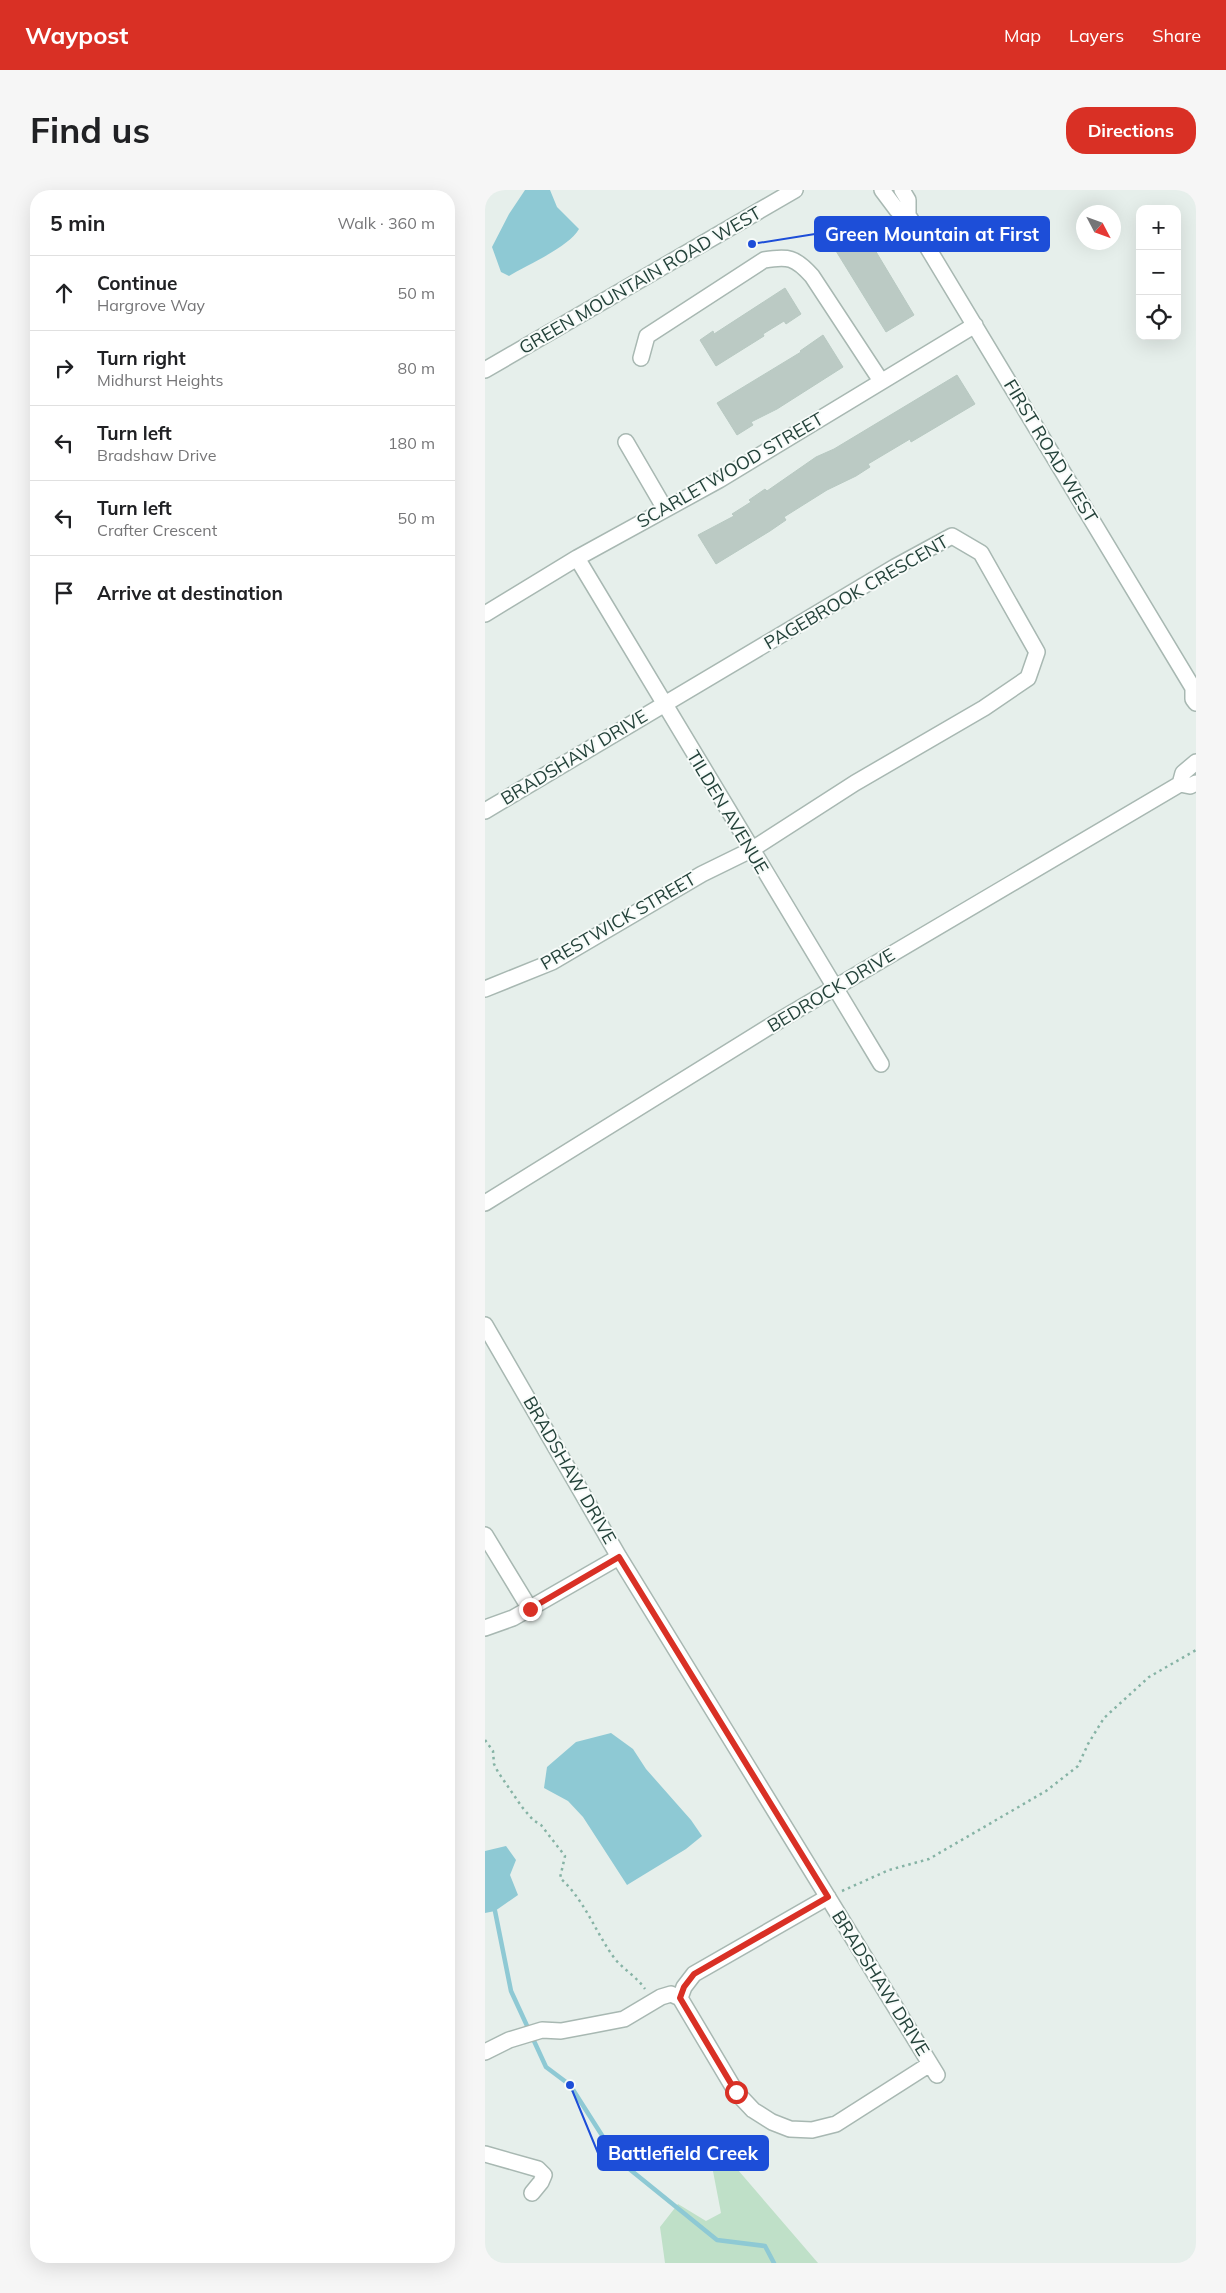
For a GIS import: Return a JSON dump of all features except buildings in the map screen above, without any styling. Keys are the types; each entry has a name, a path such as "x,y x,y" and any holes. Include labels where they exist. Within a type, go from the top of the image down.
{"street":[{"name":"GREEN MOUNTAIN ROAD WEST","path":"485,370 795,190"},
{"name":"FIRST ROAD WEST","path":"882,190 897,210 908,215"},
{"name":"FIRST ROAD WEST","path":"902,190 908,200 908,215 1195,688 1193,699 1196,703"},
{"path":"641,358 647,336 764,260 786,256 804,266 812,276 881,381"},
{"name":"SCARLETWOOD STREET","path":"485,614 577,558 719,480 975,325"},
{"path":"627,442 665,508"},
{"name":"PAGEBROOK CRESCENT","path":"663,704 895,567 952,536 981,553 1037,652 1028,678 984,708 855,782 751,850"},
{"name":"TILDEN AVENUE","path":"577,558 881,1064"},
{"name":"BRADSHAW DRIVE","path":"485,811 663,704"},
{"name":"BEDROCK DRIVE","path":"1180,784 1183,773 1196,762"},
{"name":"BEDROCK DRIVE","path":"485,1203 836,987 1180,784 1190,786 1196,783"},
{"name":"PRESTWICK STREET","path":"485,990 552,962 702,874 751,850"},
{"name":"BRADSHAW DRIVE","path":"485,1325 619,1557 934,2070 836,2124 812,2130 790,2129 772,2122 753,2110 736,2092 680,1998"},
{"path":"485,1535 530,1609"},
{"path":"485,1628 513,1618 530,1609 619,1557"},
{"path":"485,2052 509,2040 542,2030 561,2030 624,2019 654,2001 671,1994 680,1998 684,1987 694,1974 828,1897"},
{"path":"485,2154 538,2169 544,2174 541,2182 532,2193"}],"path":[{"path":"828,1897 889,1870 929,1859 1046,1791 1078,1766 1088,1744 1111,1712 1149,1677 1196,1650"},
{"path":"485,1740 493,1751 494,1764 522,1807 533,1820 541,1825 565,1856 560,1878 580,1898 616,1961 638,1978 654,2001"}],"green space":[{"path":"732,2163 818,2263 665,2263 660,2227 678,2204 706,2221 721,2213 712,2166"}],"water":[{"path":"525,190 550,190 557,207 579,229 574,236 557,249 509,276 501,272 492,247 509,214"},
{"path":"611,1733 633,1749 646,1769 691,1820 702,1836 686,1849 627,1885 583,1817 568,1801 544,1788 547,1767 576,1742"},
{"path":"506,1846 516,1860 510,1875 518,1895 495,1911 485,1913 485,1851"}],"waterway":[{"path":"495,1911 511,1991 546,2067 570,2085 617,2159 717,2240 765,2246 774,2263"}],"place":[{"name":"Green Mountain at First","path":"752,244"},
{"name":"Battlefield Creek","path":"570,2085"}],"route":[{"path":"530,1609 619,1557 828,1897 694,1974 684,1987 680,1998 736,2092"}]}
